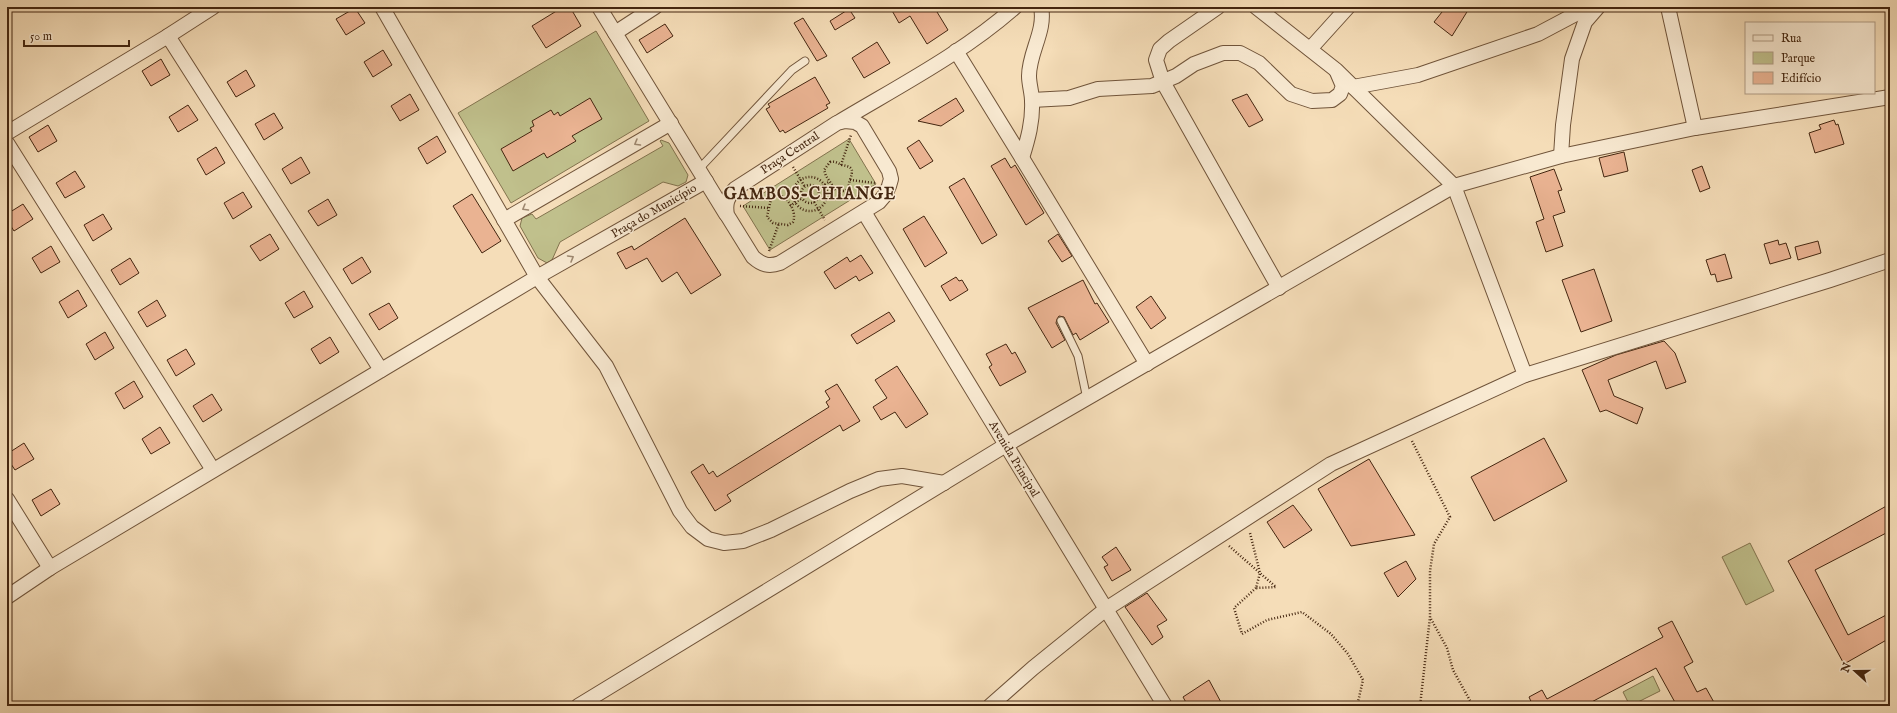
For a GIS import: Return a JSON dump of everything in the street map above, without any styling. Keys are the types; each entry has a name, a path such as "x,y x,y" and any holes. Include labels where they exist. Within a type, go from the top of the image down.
{"street":[{"path":"7,133 168,36 213,7"},
{"path":"382,7 537,277 606,366 680,511 692,527 708,539 724,543 743,541 771,530 850,491 879,479 902,476 944,483"},
{"name":"Praça do Município","path":"7,597 50,568 537,277 702,175 599,7"},
{"path":"615,33 655,7"},
{"path":"837,123 956,51 999,21 1015,7"},
{"path":"1022,158 1031,126 1032,100 1029,77 1032,52 1043,18 1041,7"},
{"path":"1218,7 1168,41 1160,49 1156,60 1163,82 1279,288"},
{"path":"1256,7 1336,70 1454,186 1525,375"},
{"path":"1310,49 1348,7"},
{"path":"1354,87 1418,75 1448,65 1538,34 1589,7"},
{"path":"1561,156 1563,125 1572,59 1586,22 1598,7"},
{"path":"1668,7 1695,128"},
{"path":"168,36 381,370"},
{"path":"956,51 1147,364"},
{"path":"1032,100 1069,98 1098,90 1152,86 1176,76 1194,64 1223,53 1240,53 1259,63 1291,94 1312,102 1325,101 1332,100 1340,94 1343,86 1336,70"},
{"path":"578,706 1006,445 1454,186 1561,156 1695,128 1890,97"},
{"name":"Praça Central","path":"726,210 731,193 735,189 837,123 845,121 855,122"},
{"path":"702,175 726,210 753,257 765,265 773,266 864,212 879,202 885,195 890,186 890,171 862,126 855,122"},
{"path":"504,220 670,123"},
{"path":"7,143 213,470"},
{"name":"Avenida Principal","path":"864,212 1165,706"},
{"path":"990,706 1033,668 1106,609 1330,464 1525,375 1890,260"},
{"path":"7,499 50,568"}],"lane":[{"path":"702,175 792,70 805,61"},
{"path":"1061,321 1078,356 1084,378 1087,399"}],"path":[{"path":"841,165 855,122"},
{"path":"787,155 805,187"},
{"path":"833,162 841,165 847,165 852,169 853,176 850,180 848,189 842,192 836,191 829,182 825,173 825,167 833,162"},
{"path":"809,177 815,178 824,185 827,195 822,205 818,209 813,211 803,210 795,203 793,192 795,186 801,180 809,177"},
{"path":"850,180 890,186"},
{"path":"817,190 829,182"},
{"path":"812,186 817,190 818,195 814,202 809,203 802,198 801,192 805,187 812,186"},
{"path":"779,195 785,198 790,206 794,213 793,222 785,226 768,220 767,214 770,208 771,199 779,195"},
{"path":"790,206 802,198"},
{"path":"814,202 832,231"},
{"path":"726,210 770,208"},
{"path":"765,265 779,223"},
{"path":"1406,429 1450,517 1434,544 1430,571 1430,617 1420,706"},
{"path":"1246,518 1260,573 1256,588 1234,608 1242,634 1267,620 1302,612 1331,634 1352,660 1363,680 1358,702 1353,706"},
{"path":"1218,536 1276,587 1256,588"},
{"path":"1430,617 1447,648 1453,670 1473,706"}],"green space":[{"path":"596,31 649,121 511,203 458,113"},
{"path":"849,139 876,184 770,250 743,206"},
{"path":"660,141 669,143 688,175 686,182 678,186 663,182 560,242 552,260 547,263 538,258 520,226 522,218 532,214 536,219 663,146"},
{"path":"1750,543 1774,591 1746,605 1722,557"},
{"path":"1653,676 1660,691 1630,706 1623,692"}],"building":[{"path":"563,7 570,7 581,26 546,48 532,26"},
{"path":"890,7 934,7 948,30 927,44 910,16 899,23"},
{"path":"1446,7 1470,7 1452,36 1434,22"},
{"path":"355,8 365,23 346,35 336,19"},
{"path":"849,9 855,18 835,30 830,21"},
{"path":"803,18 827,56 817,61 794,23"},
{"path":"665,24 673,36 647,53 639,40"},
{"path":"877,42 890,63 864,78 852,58"},
{"path":"383,50 392,65 373,77 364,62"},
{"path":"161,59 170,75 151,86 142,71"},
{"path":"246,70 255,86 236,97 227,82"},
{"path":"815,77 830,103 826,105 828,108 785,133 783,130 780,132 766,109 770,107 768,104"},
{"path":"410,94 419,110 400,121 391,106"},
{"path":"1247,94 1263,120 1249,127 1232,100"},
{"path":"590,98 602,119 572,136 576,141 547,158 544,153 513,171 501,149 532,131 530,128 534,126 532,121 551,110 554,115 558,112 560,116"},
{"path":"956,98 964,111 941,126 918,121"},
{"path":"188,105 198,120 178,132 169,117"},
{"path":"274,113 283,128 264,140 255,124"},
{"path":"1834,120 1836,125 1838,124 1844,144 1815,153 1809,133 1821,129 1819,125"},
{"path":"48,125 57,141 38,152 29,137"},
{"path":"437,136 446,152 427,164 418,148"},
{"path":"919,140 933,161 920,169 907,148"},
{"path":"216,147 225,163 206,175 197,159"},
{"path":"1624,152 1628,171 1604,177 1599,158"},
{"path":"301,157 310,173 291,184 282,169"},
{"path":"1005,158 1011,168 1015,165 1044,213 1026,225 991,166"},
{"path":"1702,166 1710,188 1700,192 1692,170"},
{"path":"1554,169 1562,190 1558,191 1565,212 1553,216 1563,246 1546,252 1536,222 1544,219 1530,177"},
{"path":"75,171 85,187 65,198 56,183"},
{"path":"964,178 997,235 982,244 949,187"},
{"path":"243,192 252,207 233,219 224,203"},
{"path":"472,194 501,241 482,253 453,206"},
{"path":"328,199 337,215 318,226 308,211"},
{"path":"23,204 33,219 14,231 7,220 7,214"},
{"path":"103,214 112,229 93,241 84,225"},
{"path":"924,216 947,253 925,267 903,229"},
{"path":"685,218 721,275 691,294 677,272 662,282 647,258 626,269 617,253 632,246 634,250"},
{"path":"270,234 279,249 260,261 250,246"},
{"path":"1058,234 1072,256 1062,262 1048,241"},
{"path":"1778,240 1779,245 1786,243 1791,258 1770,264 1764,244"},
{"path":"1818,241 1821,253 1798,260 1795,247"},
{"path":"51,246 60,262 41,273 32,258"},
{"path":"1725,254 1732,278 1717,282 1715,274 1711,275 1706,260"},
{"path":"861,255 873,273 859,281 856,276 835,289 824,272 847,257 850,262"},
{"path":"362,257 371,272 352,284 343,269"},
{"path":"130,258 139,273 120,285 111,270"},
{"path":"1594,269 1612,321 1581,332 1562,280"},
{"path":"956,277 959,281 962,280 968,290 950,301 941,286"},
{"path":"1083,280 1095,304 1097,303 1109,322 1080,340 1076,333 1073,335 1064,317 1059,316 1056,323 1065,340 1052,348 1028,308"},
{"path":"78,290 87,306 68,318 59,302"},
{"path":"304,291 313,307 294,318 285,303"},
{"path":"1151,296 1166,318 1151,329 1136,307"},
{"path":"157,300 166,316 147,327 138,312"},
{"path":"389,303 398,318 379,330 369,314"},
{"path":"889,312 895,321 857,344 851,335"},
{"path":"105,332 114,348 95,360 86,344"},
{"path":"330,337 339,352 320,364 311,349"},
{"path":"1664,341 1675,353 1686,382 1666,389 1656,361 1608,380 1614,396 1643,408 1637,424 1606,410 1600,412 1582,370 1616,355"},
{"path":"1006,344 1012,354 1015,352 1026,372 1000,386 989,367 992,365 986,354"},
{"path":"186,349 195,364 176,376 167,360"},
{"path":"897,366 928,414 906,428 895,412 881,420 873,407 887,398 875,380"},
{"path":"134,381 143,397 124,409 115,393"},
{"path":"837,384 860,421 843,431 840,425 727,495 731,501 715,511 691,472 703,464 709,474 713,471 717,477 829,407 826,402 830,399 825,391"},
{"path":"212,394 222,410 203,422 193,406"},
{"path":"160,427 170,443 151,454 142,439"},
{"path":"1544,438 1567,481 1494,521 1471,477"},
{"path":"24,443 34,459 15,470 7,458 7,454"},
{"path":"1369,459 1415,535 1351,546 1318,489"},
{"path":"51,489 60,504 41,516 32,500"},
{"path":"1890,504 1890,531 1815,570 1848,635 1890,613 1890,638 1844,664 1788,561"},
{"path":"1293,505 1312,530 1284,548 1267,522"},
{"path":"1116,547 1131,570 1112,581 1104,567 1108,565 1102,557"},
{"path":"1406,561 1416,579 1398,597 1384,573"},
{"path":"1147,593 1167,620 1157,626 1163,637 1152,645 1125,607"},
{"path":"1672,621 1693,662 1684,667 1697,692 1706,688 1716,706 1677,706 1656,668 1584,706 1533,706 1529,697 1542,690 1547,699 1663,637 1658,628"},
{"path":"1209,680 1223,706 1188,706 1183,697"}],"district":[{"name":"GAMBOS-CHIANGE","path":"810,195"}]}
